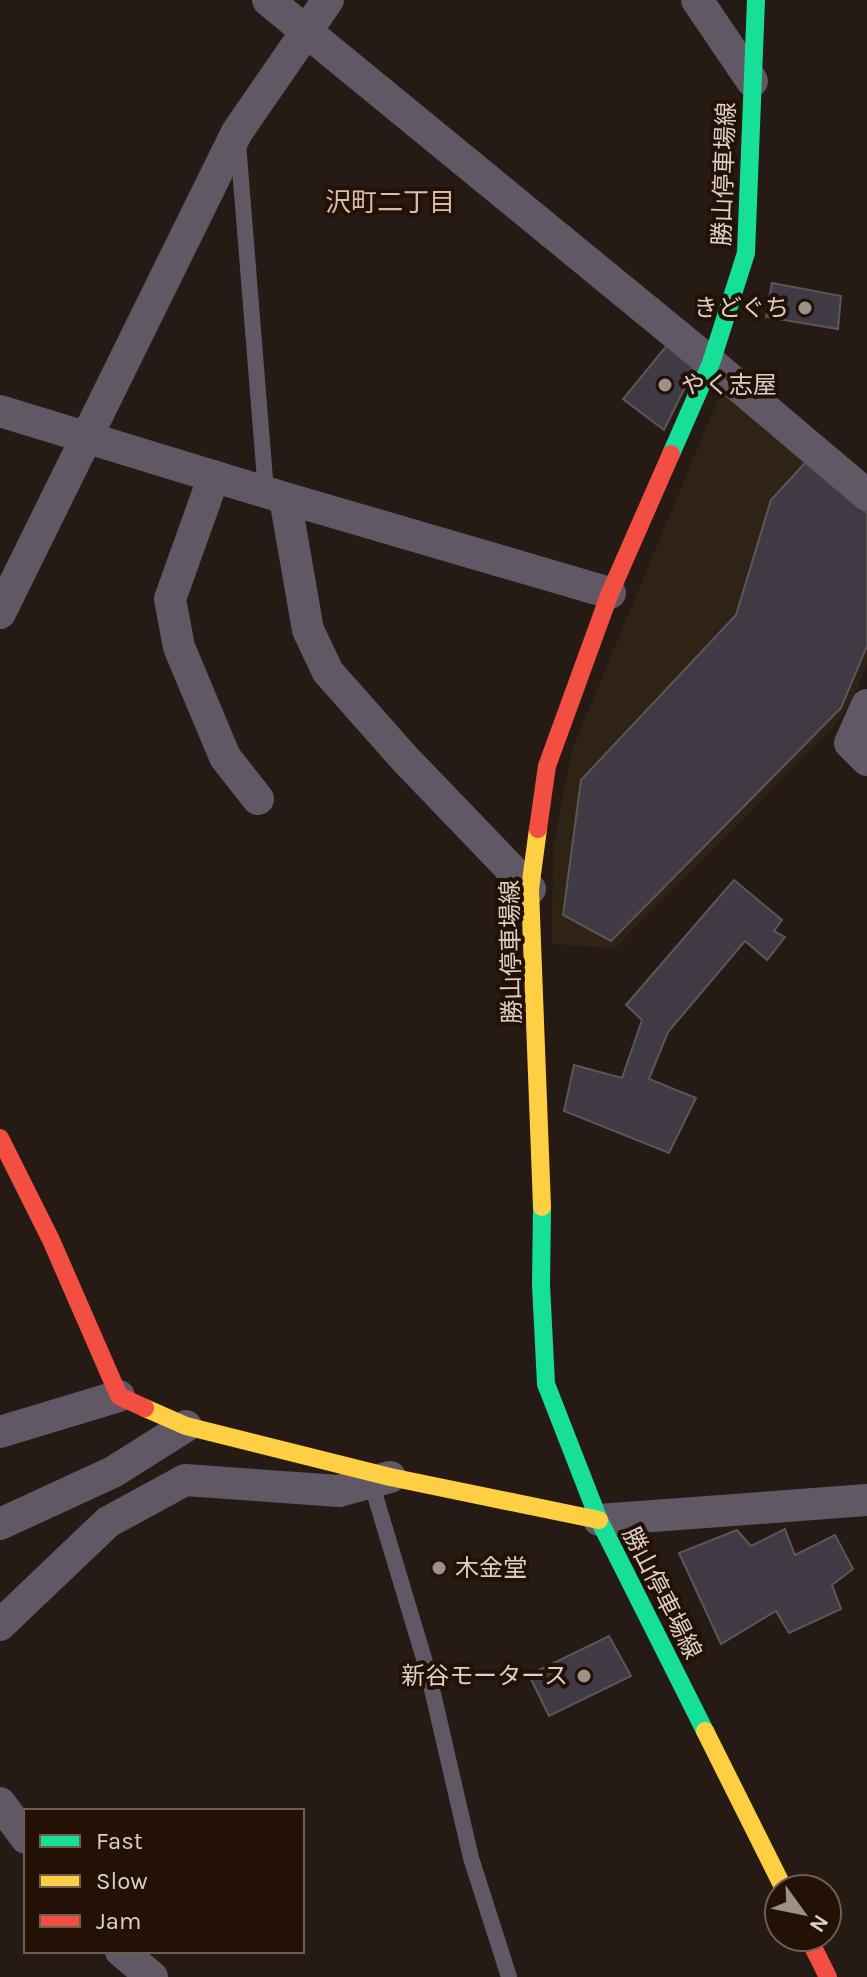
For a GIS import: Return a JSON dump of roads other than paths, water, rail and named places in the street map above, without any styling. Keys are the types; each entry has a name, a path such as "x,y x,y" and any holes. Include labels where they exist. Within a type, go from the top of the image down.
{"main road":[{"name":"勝山停車場線","path":"756,0 746,253 711,363 610,593 547,766 530,889 546,1384 599,1520 776,1873"},
{"path":"0,1138 51,1240 119,1396 186,1426 381,1480 599,1520"},
{"path":"816,1953 828,1977"}],"street":[{"path":"268,0 867,495"},
{"path":"0,613 237,132 328,0"},
{"path":"697,0 752,81"},
{"path":"0,411 610,593"},
{"path":"214,476 170,599 179,647 225,757 258,799"},
{"path":"275,495 308,630 328,672 406,760 530,889"},
{"path":"867,705 850,743 867,760"},
{"path":"0,1432 119,1396"},
{"path":"0,1524 113,1472 186,1426"},
{"path":"0,1625 108,1522 185,1480 339,1491 381,1480"},
{"path":"599,1520 867,1500"},
{"path":"0,1803 24,1835"},
{"path":"123,1953 152,1977"}],"lane":[{"path":"237,132 275,495"},
{"path":"381,1480 471,1858 509,1977"}],"place":[{"name":"きどぐち","path":"805,308"},
{"name":"やく志屋","path":"665,385"},
{"name":"木金堂","path":"439,1568"},
{"name":"新谷モータース","path":"584,1676"}],"district":[{"name":"沢町二丁目","path":"390,202"}]}
